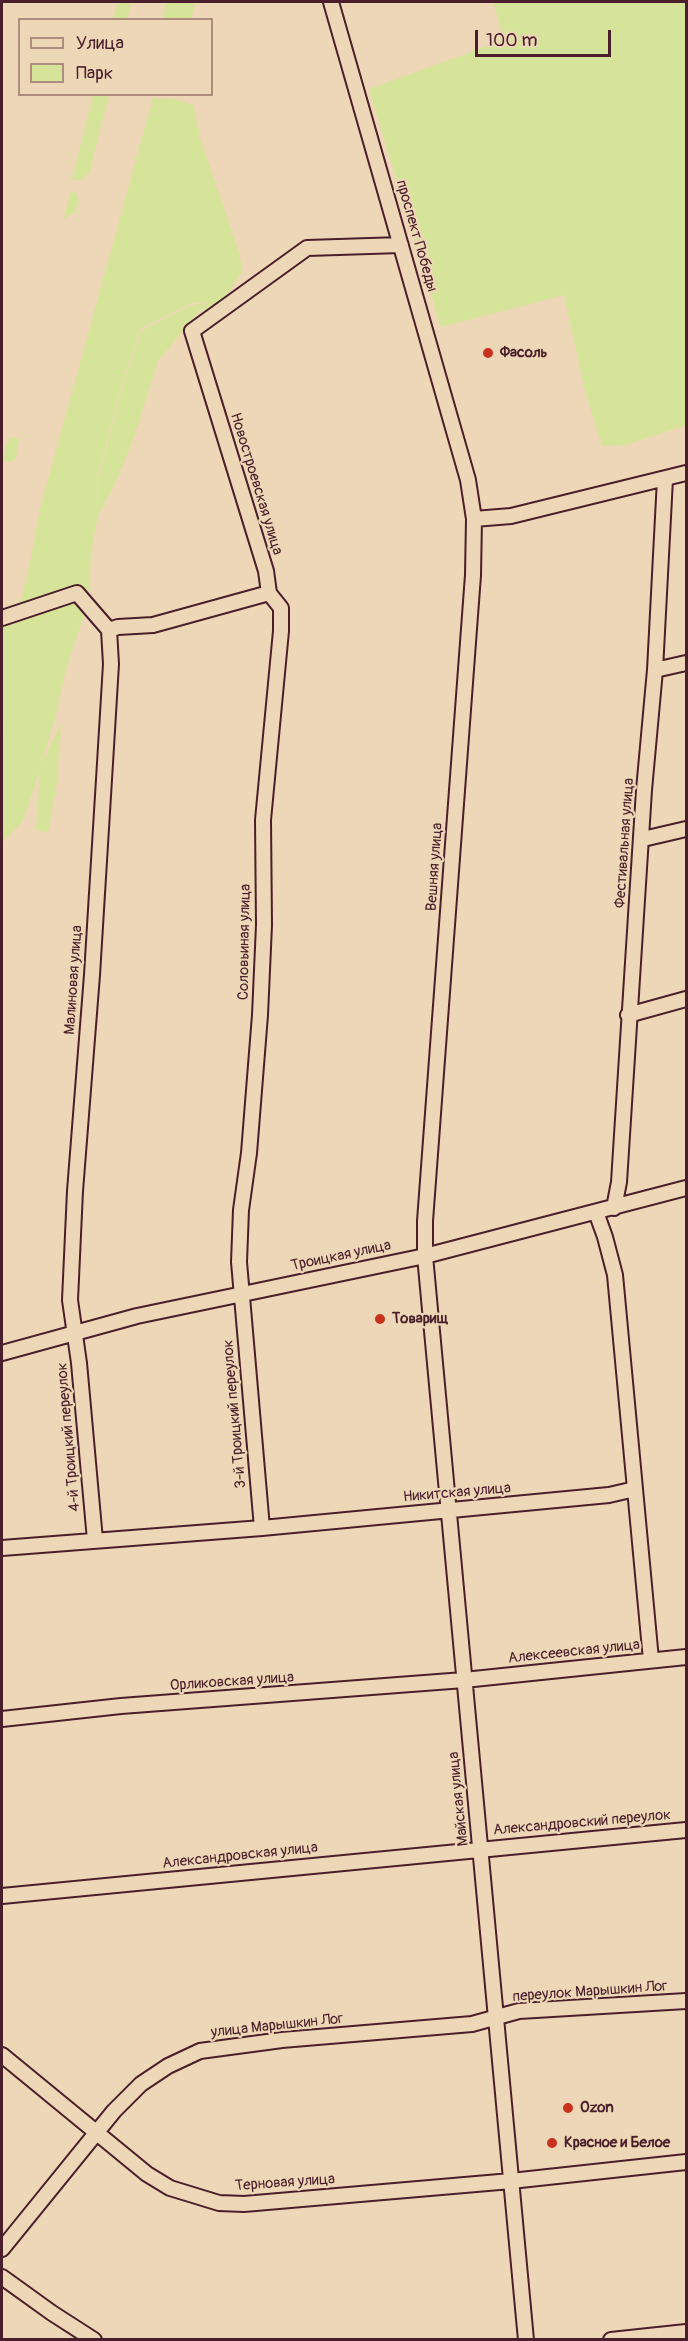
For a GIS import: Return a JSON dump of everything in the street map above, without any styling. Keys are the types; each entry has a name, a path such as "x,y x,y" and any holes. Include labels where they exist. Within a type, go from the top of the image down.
{"street":[{"name":"проспект Победы","path":"331,2 468,480"},
{"name":"Новостроевская улица","path":"269,593 266,571 192,331 307,248 401,245"},
{"path":"474,519 511,516 687,473"},
{"name":"Фестивальная улица","path":"614,1208 619,1182 628,1015 643,839 644,790 656,670 665,479"},
{"name":"Вешняя улица","path":"425,1256 425,1221 473,574 474,519 468,480"},
{"path":"2,618 77,593 110,630 118,627 153,625 269,593"},
{"name":"Соловьиная улица","path":"240,1296 241,1210 249,1153 264,925 263,820 281,631 281,608 269,593"},
{"name":"Малиновая улица","path":"75,1332 70,1299 71,1256 83,1076 93,975 111,664 110,630"},
{"path":"656,670 687,663"},
{"path":"643,839 687,830"},
{"path":"628,1015 687,999"},
{"name":"Троицкая улица","path":"2,1353 137,1316 425,1256 687,1188"},
{"path":"596,1212 615,1275 651,1660"},
{"name":"Майская улица","path":"425,1256 526,2340"},
{"name":"3-й Троицкий переулок","path":"240,1296 262,1528"},
{"name":"4-й Троицкий переулок","path":"75,1332 95,1540"},
{"name":"Никитская улица","path":"2,1548 447,1511 609,1495 635,1489"},
{"name":"Алексеевская улица","path":"464,1680 687,1658"},
{"name":"Орликовская улица","path":"2,1719 122,1706 464,1680"},
{"name":"Александровский переулок","path":"481,1849 687,1830"},
{"name":"Александровская улица","path":"2,1896 481,1849"},
{"name":"переулок Марышкин Лог","path":"497,2017 519,2012 687,2001"},
{"name":"улица Марышкин Лог","path":"2,2249 114,2111 141,2084 168,2066 200,2051 282,2040 472,2024 497,2017"},
{"name":"Терновая улица","path":"2,2055 147,2174 170,2188 219,2204 244,2204 512,2181 687,2162"},
{"path":"2,2277 94,2340"},
{"path":"611,2340 687,2332"}],"green space":[{"path":"118,2 131,2 127,18 113,18"},
{"path":"166,2 195,2 191,18 163,18"},
{"path":"493,2 686,2 686,425 625,445 602,446 585,391 564,295 441,327 369,89 504,40"},
{"path":"93,96 109,96 89,173 81,180 72,180"},
{"path":"153,98 174,99 193,105 201,141 240,256 242,272 228,294 218,304 200,313 207,302 192,303 140,329 97,476 97,520 91,552 89,601 67,665 41,765 61,724 57,783 48,832 36,830 40,771 22,822 2,843 2,740 4,735 2,626 14,625 28,572 41,505"},
{"path":"70,192 75,193 79,200 76,212 64,219"},
{"path":"205,303 158,361 134,437 114,486 98,515 98,478 124,382 141,331 192,305"},
{"path":"9,437 19,439 16,458 10,462 2,460"}],"place":[{"name":"Фасоль","path":"488,353"},
{"name":"Товарищ","path":"380,1319"},
{"name":"Ozon","path":"568,2108"},
{"name":"Красное и Белое","path":"552,2143"}]}
